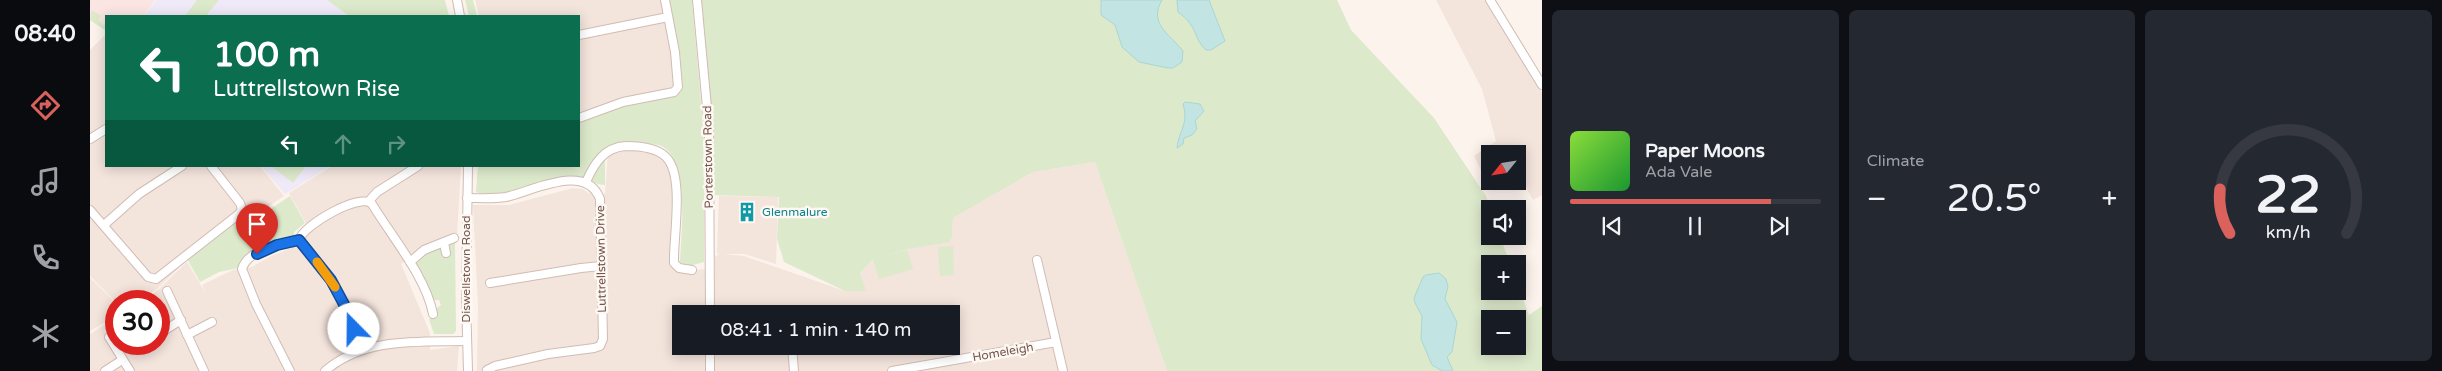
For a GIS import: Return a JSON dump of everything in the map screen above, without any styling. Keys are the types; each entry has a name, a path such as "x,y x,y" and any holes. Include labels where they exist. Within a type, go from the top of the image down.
{"street":[{"path":"457,0 460,15"},
{"path":"580,118 623,102 674,92 678,87 676,61 665,0"},
{"name":"Porterstown Road","path":"697,0 709,129 710,305"},
{"path":"1490,0 1542,85"},
{"path":"580,35 668,17"},
{"path":"90,139 105,130"},
{"path":"467,198 503,197 573,180 586,182 601,156 610,149 625,146 658,151 667,158 673,168 676,188 677,225 674,263 679,268 692,270"},
{"path":"104,225 139,194 180,167"},
{"path":"90,210 148,277 156,279 239,214 242,209 240,203 212,167"},
{"path":"290,371 262,317 242,269 247,260 267,248 299,240 304,232 320,220 355,202 370,201 377,192 416,167"},
{"name":"Diswellstown Road","path":"468,167 468,371"},
{"name":"Luttrellstown Drive","path":"487,370 507,362 594,348 600,346 604,339 600,200 597,191 586,182"},
{"path":"370,201 410,262 434,308"},
{"path":"410,262 424,250 454,238"},
{"path":"299,240 327,274 340,297 361,350"},
{"path":"444,243 446,253"},
{"path":"1037,260 1063,371"},
{"path":"490,283 601,266"},
{"path":"170,297 204,371"},
{"path":"170,327 181,320"},
{"path":"187,335 212,322"},
{"path":"325,371 342,358 361,350 402,342 467,341"},
{"name":"Homeleigh","path":"892,371 1056,342"},
{"path":"119,355 130,371"},
{"path":"710,355 710,371"},
{"path":"793,355 794,371"},
{"path":"106,371 122,360"}],"shaded area":[{"path":"90,0 155,0 144,15 105,15 105,29 90,20"},
{"path":"156,0 327,0 348,15 145,15"},
{"path":"475,0 662,0 673,51 674,91 580,118 580,15 479,15"},
{"path":"1436,0 1486,0 1542,93 1542,195 1533,200 1526,187 1526,145 1490,145 1496,141 1482,89"},
{"path":"105,35 105,167 261,167 284,196 189,258 155,290 105,291 90,276 90,50"},
{"path":"625,147 658,151 673,168 674,263 686,271 706,269 705,305 672,305 672,355 706,355 706,371 477,371 478,305 473,205 509,205 573,188 583,189 588,193 605,194 608,151"},
{"path":"1481,151 1481,170 1474,156"},
{"path":"1095,162 1167,371 715,371 715,355 960,355 960,305 715,305 715,257 719,254 717,253 719,196 778,197 776,264 745,254 723,254 744,256 845,291 865,291 860,273 876,258 952,237 953,218 1033,172"},
{"path":"262,167 329,167 285,194"},
{"path":"330,167 461,167 457,235 429,247 401,264 430,333 430,350 459,346 457,371 90,371 90,334 105,324 105,355 170,355 170,290 158,290 187,262 206,294 202,285 233,270 252,267 271,256 292,248 298,235 308,227 289,193"},
{"path":"90,278 105,292 105,322 90,331"}],"green space":[{"path":"197,0 219,0 208,15 186,15"},
{"path":"327,0 445,0 449,15 348,15"},
{"path":"465,0 473,0 477,15 469,15"},
{"path":"669,0 692,0 704,137 704,262 689,266 680,262 682,198 680,180 676,164 669,152 659,145 635,144 605,148 605,185 573,176 524,190 498,195 486,195 476,192 478,167 580,167 580,123 635,102 677,96 683,88 680,54"},
{"path":"697,0 1337,0 1351,30 1434,118 1486,196 1487,200 1481,200 1481,245 1503,245 1507,255 1481,255 1481,300 1524,300 1529,315 1542,306 1542,371 1167,371 1095,162 1033,172 953,218 952,237 949,242 908,249 875,259 907,250 913,269 879,279 873,260 860,273 866,291 845,291 784,262 777,239 779,197 709,195 709,129"},
{"path":"92,10 101,16 98,20 104,25 105,24 105,30 90,20"},
{"path":"272,167 305,167 293,183"},
{"path":"290,196 305,223 294,232 294,236 262,246 247,255 239,268 219,272 200,282 186,257 241,218 263,214"},
{"path":"455,241 456,331 453,334 434,334 429,319 436,316 436,309 441,305 439,300 432,300 416,263 426,253 439,248 444,254 450,253 450,245"},
{"path":"953,246 954,275 940,276 938,247"}],"water":[{"path":"1101,0 1162,0 1158,8 1159,22 1162,28 1183,51 1182,62 1173,68 1168,68 1139,62 1122,47 1115,25 1101,15"},
{"path":"1177,0 1209,0 1225,41 1211,50 1206,50 1189,22 1178,12"},
{"path":"1185,102 1200,104 1204,111 1195,121 1197,129 1192,135 1184,138 1183,144 1177,148 1185,117 1183,104"},
{"path":"1439,273 1446,279 1448,286 1445,299 1457,322 1452,352 1447,357 1453,371 1442,371 1432,365 1421,339 1422,316 1414,298 1423,277"}],"slow traffic":[{"path":"317,262 335,287"}],"place":[{"name":"Glenmalure","path":"747,212"}],"route":[{"path":"257,254 267,248 299,240 331,280 346,308 354,329"}]}
